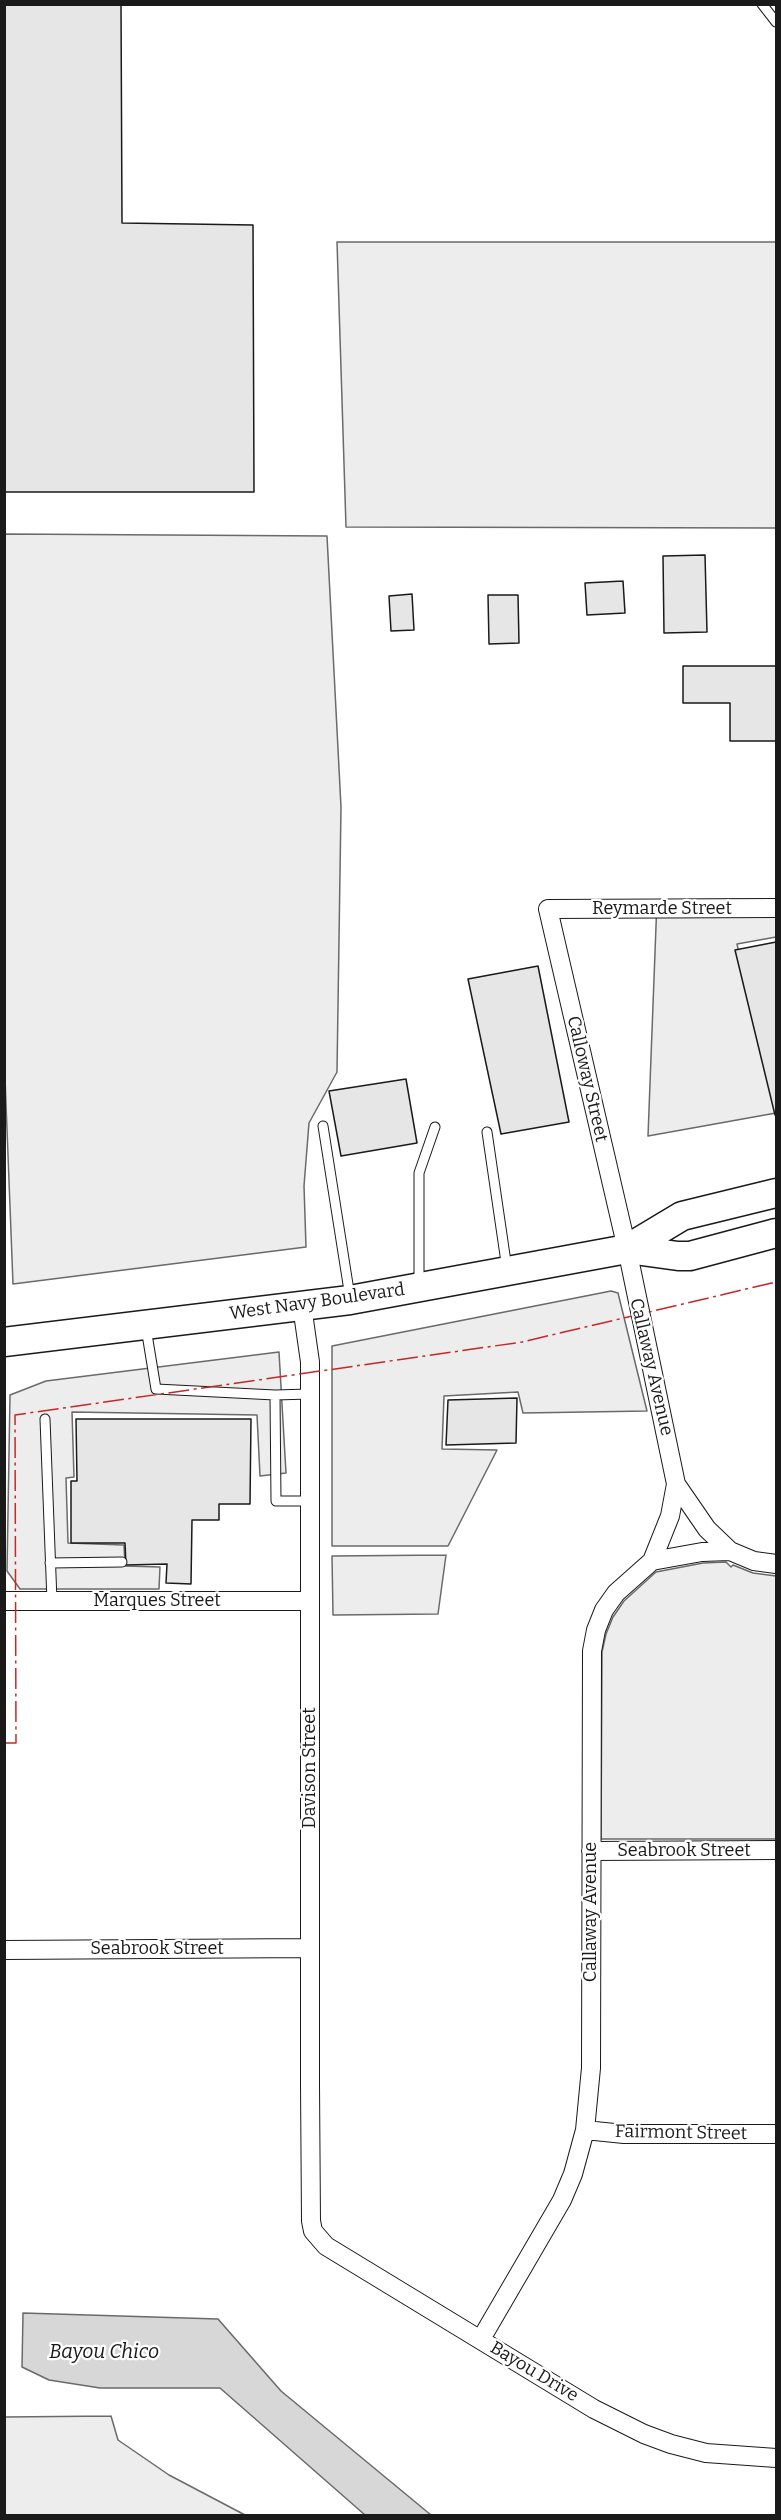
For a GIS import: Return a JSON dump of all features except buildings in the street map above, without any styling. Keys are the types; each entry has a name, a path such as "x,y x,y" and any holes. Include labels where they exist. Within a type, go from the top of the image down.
{"main road":[{"name":"West Navy Boulevard","path":"627,1249 682,1216 777,1193"},
{"name":"West Navy Boulevard","path":"4,1342 350,1300 627,1249 690,1256 777,1233"}],"street":[{"name":"Reymarde Street","path":"548,909 777,908"},
{"name":"Calloway Street","path":"548,909 627,1249"},
{"name":"Callaway Avenue","path":"481,2339 562,2200 573,2174 585,2130 591,2068 592,1651 596,1630 610,1601 652,1561 670,1515 676,1484 627,1249"},
{"name":"Davison Street","path":"302,1306 308,1338 310,1394 311,2221 314,2231"},
{"name":"Callaway Avenue","path":"676,1484 707,1529 730,1551"},
{"path":"652,1561 702,1552 730,1551 754,1561 777,1564"},
{"name":"Marques Street","path":"4,1601 310,1600"},
{"name":"Seabrook Street","path":"591,1851 777,1851"},
{"name":"Seabrook Street","path":"4,1950 310,1948"},
{"name":"Fairmont Street","path":"585,2130 624,2134 777,2134"},
{"name":"Bayou Drive","path":"314,2231 327,2246 594,2409 644,2434 706,2453 777,2458"}],"lane":[{"path":"762,4 777,22"},
{"path":"323,1126 350,1300"},
{"path":"419,1288 419,1173 435,1127"},
{"path":"487,1132 508,1271"},
{"path":"146,1326 156,1389 275,1395 310,1394"},
{"path":"275,1395 276,1501 310,1501"},
{"path":"45,1419 52,1601"},
{"path":"50,1563 122,1562"}],"shaded area":[{"path":"337,242 776,242 776,528 346,527"},
{"path":"5,534 327,536 341,807 337,1072 309,1123 304,1186 306,1247 13,1284 4,1052"},
{"path":"776,899 776,937 737,944 776,1113 648,1136 657,900"},
{"path":"611,1291 618,1293 647,1411 523,1413 518,1392 444,1396 442,1449 497,1450 448,1546 332,1546 332,1346"},
{"path":"279,1352 286,1473 260,1476 257,1415 72,1412 74,1477 66,1478 68,1543 124,1545 125,1566 160,1567 159,1589 20,1589 7,1571 10,1395 46,1381"},
{"path":"446,1555 438,1614 333,1615 332,1556"},
{"path":"726,1562 731,1567 733,1565 753,1573 776,1576 776,1839 601,1839 602,1652 613,1617 624,1601 656,1572 703,1563"},
{"path":"111,2416 118,2440 169,2475 245,2515 5,2515 5,2417"}],"water":[{"name":"Bayou Chico","path":"23,2313 218,2319 281,2391 431,2515 365,2515 220,2388 100,2388 49,2380 22,2367"}],"power":[{"path":"4,1743 16,1743 15,1415 522,1342 776,1282"}]}
